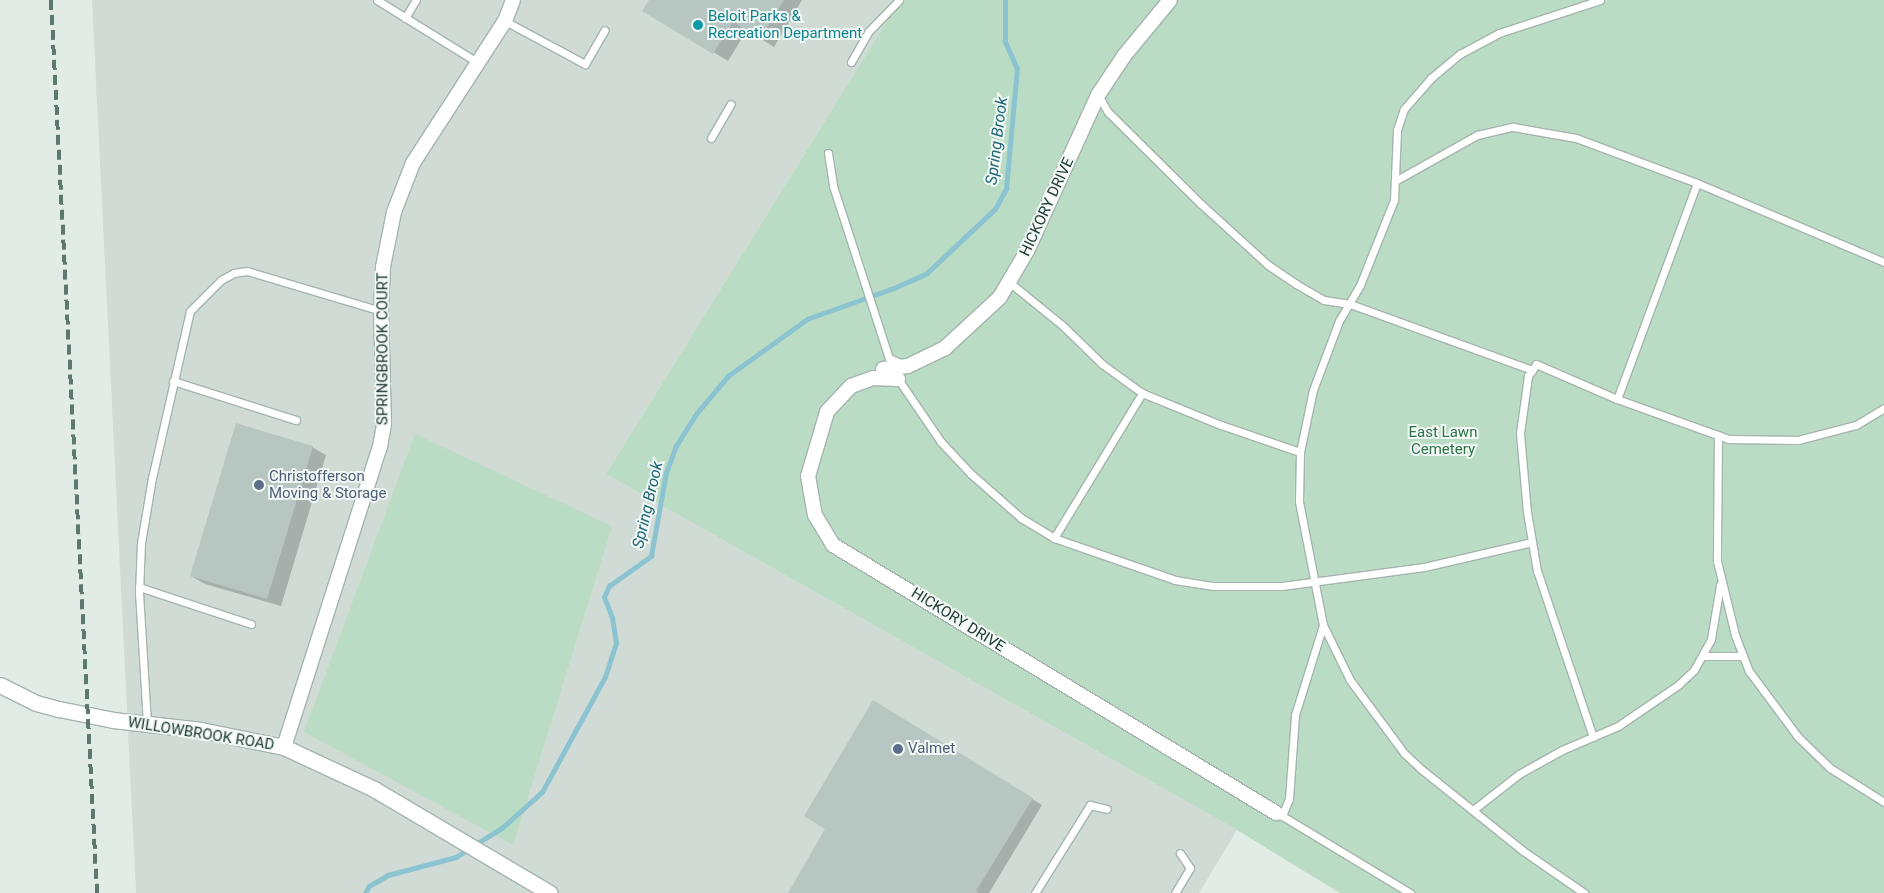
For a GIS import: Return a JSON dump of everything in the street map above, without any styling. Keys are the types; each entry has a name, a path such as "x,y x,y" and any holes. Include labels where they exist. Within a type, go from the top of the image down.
{"street":[{"name":"SPRINGBROOK COURT","path":"284,747 380,447 384,424 381,311 388,237 403,186 427,140 505,22 513,0"},
{"name":"HICKORY DRIVE","path":"883,370 908,366 944,348 1000,297 1009,282 1098,95 1124,56 1170,0"},
{"name":"HICKORY DRIVE","path":"898,379 873,378 851,386 827,412 808,476 815,515 833,546 1279,814"},
{"name":"WILLOWBROOK ROAD","path":"0,685 36,703 59,709 284,747 374,789 550,893"}],"lane":[{"path":"377,0 477,62"},
{"path":"405,18 416,0"},
{"path":"851,62 869,31 899,0"},
{"path":"1584,893 1474,810 1404,753 1350,680 1322,626 1299,501 1300,452 1313,390 1394,200 1397,130 1404,109 1431,78 1460,54 1499,33 1600,0"},
{"path":"505,22 585,64 604,30"},
{"path":"1098,95 1108,112 1268,265 1324,300 1350,304 1532,370"},
{"path":"710,138 730,104"},
{"path":"1395,182 1477,135 1512,127 1576,138 1697,183 1884,262"},
{"path":"828,153 833,186 889,358 908,366"},
{"path":"1617,399 1697,183"},
{"path":"147,723 139,587 141,543 150,487 190,311 210,289 234,273 247,271 381,311"},
{"path":"1009,282 1062,325 1102,364 1142,393 1221,425 1300,452"},
{"path":"1593,737 1540,581 1532,542 1520,433 1528,376 1536,364 1617,399 1729,439 1798,440 1856,424 1884,408"},
{"path":"898,379 941,442 971,474 1021,518 1054,538 1175,580 1214,586 1314,582 1424,567 1532,542"},
{"path":"173,380 296,420"},
{"path":"1054,538 1142,393"},
{"path":"1718,435 1717,562 1720,579 1749,671 1798,737 1830,768 1884,802"},
{"path":"1474,810 1519,774 1618,726 1678,685 1703,656 1711,639 1720,579"},
{"path":"139,587 251,624"},
{"path":"1322,626 1295,715 1289,799 1279,814 1410,893"},
{"path":"1703,656 1743,656"},
{"path":"1035,893 1090,805 1107,809"},
{"path":"1175,893 1190,868 1180,853"}],"shaded area":[{"path":"92,0 900,0 606,474 1237,830 1199,893 136,893"}],"green space":[{"name":"East Lawn Cemetery","path":"900,0 1884,0 1884,893 1340,893 1237,830 606,474"},
{"path":"415,434 612,526 513,845 304,732"}],"building":[{"name":"Beloit Parks & Recreation Department","path":"649,0 784,0 759,40 733,21 713,54 642,11"},
{"name":"Christofferson Moving & Storage","path":"236,423 313,446 267,599 190,576"},
{"name":"Valmet","path":"873,700 1033,798 976,891 979,893 788,893 825,829 804,816"}],"waterway":[{"name":"Spring Brook","path":"476,844 502,828 542,792 605,677 616,643 612,618 604,597 609,586 651,556 666,473 676,446 696,414 728,376 807,319 894,288 927,273 995,209 1006,189 1017,69 1005,42 1005,0"},
{"name":"Spring Brook","path":"365,893 369,886 388,875 456,857 469,849"}],"railway":[{"path":"51,0 97,893"}],"place":[{"name":"Beloit Parks & Recreation Department","path":"698,25"},
{"name":"Christofferson Moving & Storage","path":"259,485"},
{"name":"Valmet","path":"898,749"}]}
